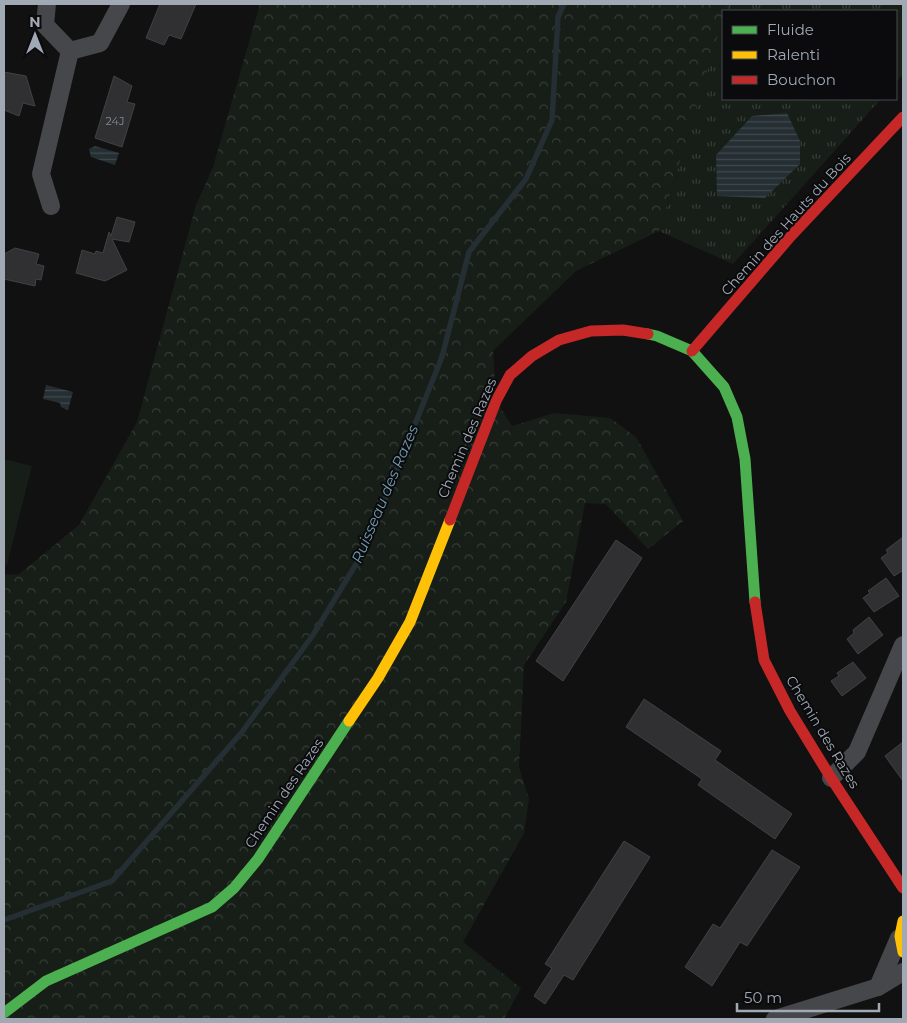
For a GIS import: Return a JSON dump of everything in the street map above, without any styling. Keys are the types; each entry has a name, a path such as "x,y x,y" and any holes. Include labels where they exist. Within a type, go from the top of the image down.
{"street":[{"path":"47,4 45,25 70,51"},
{"path":"70,51 100,43 121,4"},
{"path":"51,206 41,174 70,51"},
{"name":"Chemin des Hauts du Bois","path":"692,352 791,236 903,117"},
{"name":"Chemin des Razes","path":"4,1013 46,981 212,907 234,888 258,858 378,678 410,622 496,401 510,375 532,356 558,340 592,330 623,330 657,336 692,352 724,387 738,417 745,459 756,613 764,660 790,711 903,888"},
{"path":"831,778 858,752 903,645"},
{"path":"878,987 902,937"},
{"path":"775,1019 878,987 903,972"}],"green space":[{"path":"260,4 728,4 726,10 722,10 722,22 659,231 576,271 493,351 496,401 512,426 554,413 610,418 636,437 683,521 648,549 606,504 585,503 566,602 524,665 519,767 529,799 524,833 463,942 521,988 504,1019 4,1019 4,574 18,575 79,525 137,422 196,205 213,167"},
{"path":"728,4 903,4 903,74 897,81 897,10 726,10"},
{"path":"722,22 722,100 880,100 733,264 659,231"},
{"path":"4,459 32,466 7,565 4,565"}],"shaded area":[{"path":"787,113 800,141 800,164 765,198 717,196 716,155 752,116"},
{"path":"95,146 119,153 115,165 91,157 89,149"},
{"path":"46,385 73,392 68,410 61,407 60,403 43,399"}],"building":[{"path":"160,4 196,4 181,39 169,35 164,45 146,38"},
{"path":"4,72 26,76 35,106 23,103 19,116 4,110"},
{"path":"114,76 132,86 127,102 135,104 122,147 95,138"},
{"path":"117,217 135,222 129,242 112,239 127,270 105,281 76,273 82,250 95,254 96,251 103,253 109,232 111,236"},
{"path":"15,248 39,254 36,264 44,266 41,280 36,279 35,286 4,279 4,254"},
{"path":"903,537 903,573 902,571 894,576 881,558 888,553 886,550"},
{"path":"616,540 642,558 563,681 536,661"},
{"path":"886,578 899,596 874,612 863,598 870,593 868,591"},
{"path":"869,617 883,635 858,654 847,639 854,633 853,630"},
{"path":"853,662 866,678 842,696 831,681 839,676 837,673"},
{"path":"644,699 721,751 715,760 792,814 775,839 698,785 702,779 626,727"},
{"path":"903,742 903,781 885,756"},
{"path":"624,841 650,857 573,980 564,975 545,1004 534,996 552,968 545,964"},
{"path":"772,850 800,867 747,946 740,942 712,986 685,967 713,924 720,928"}],"waterway":[{"name":"Ruisseau des Razes","path":"4,920 112,881 242,732 313,635 364,551 442,357 469,252 526,179 552,120 558,17 564,4"}],"traffic: fast":[{"path":"648,334 692,351 724,387 737,417 745,459 755,602"},
{"path":"4,1013 46,981 212,907 234,888 258,859 349,721"}],"traffic: slow":[{"path":"349,721 378,678 410,622 450,520"},
{"path":"903,921 900,936 903,952"}],"traffic: jam":[{"path":"692,351 791,236 903,117"},
{"path":"450,520 496,401 510,375 532,356 559,340 591,331 623,330 648,334"},
{"path":"755,602 764,660 790,711 903,888"}]}
